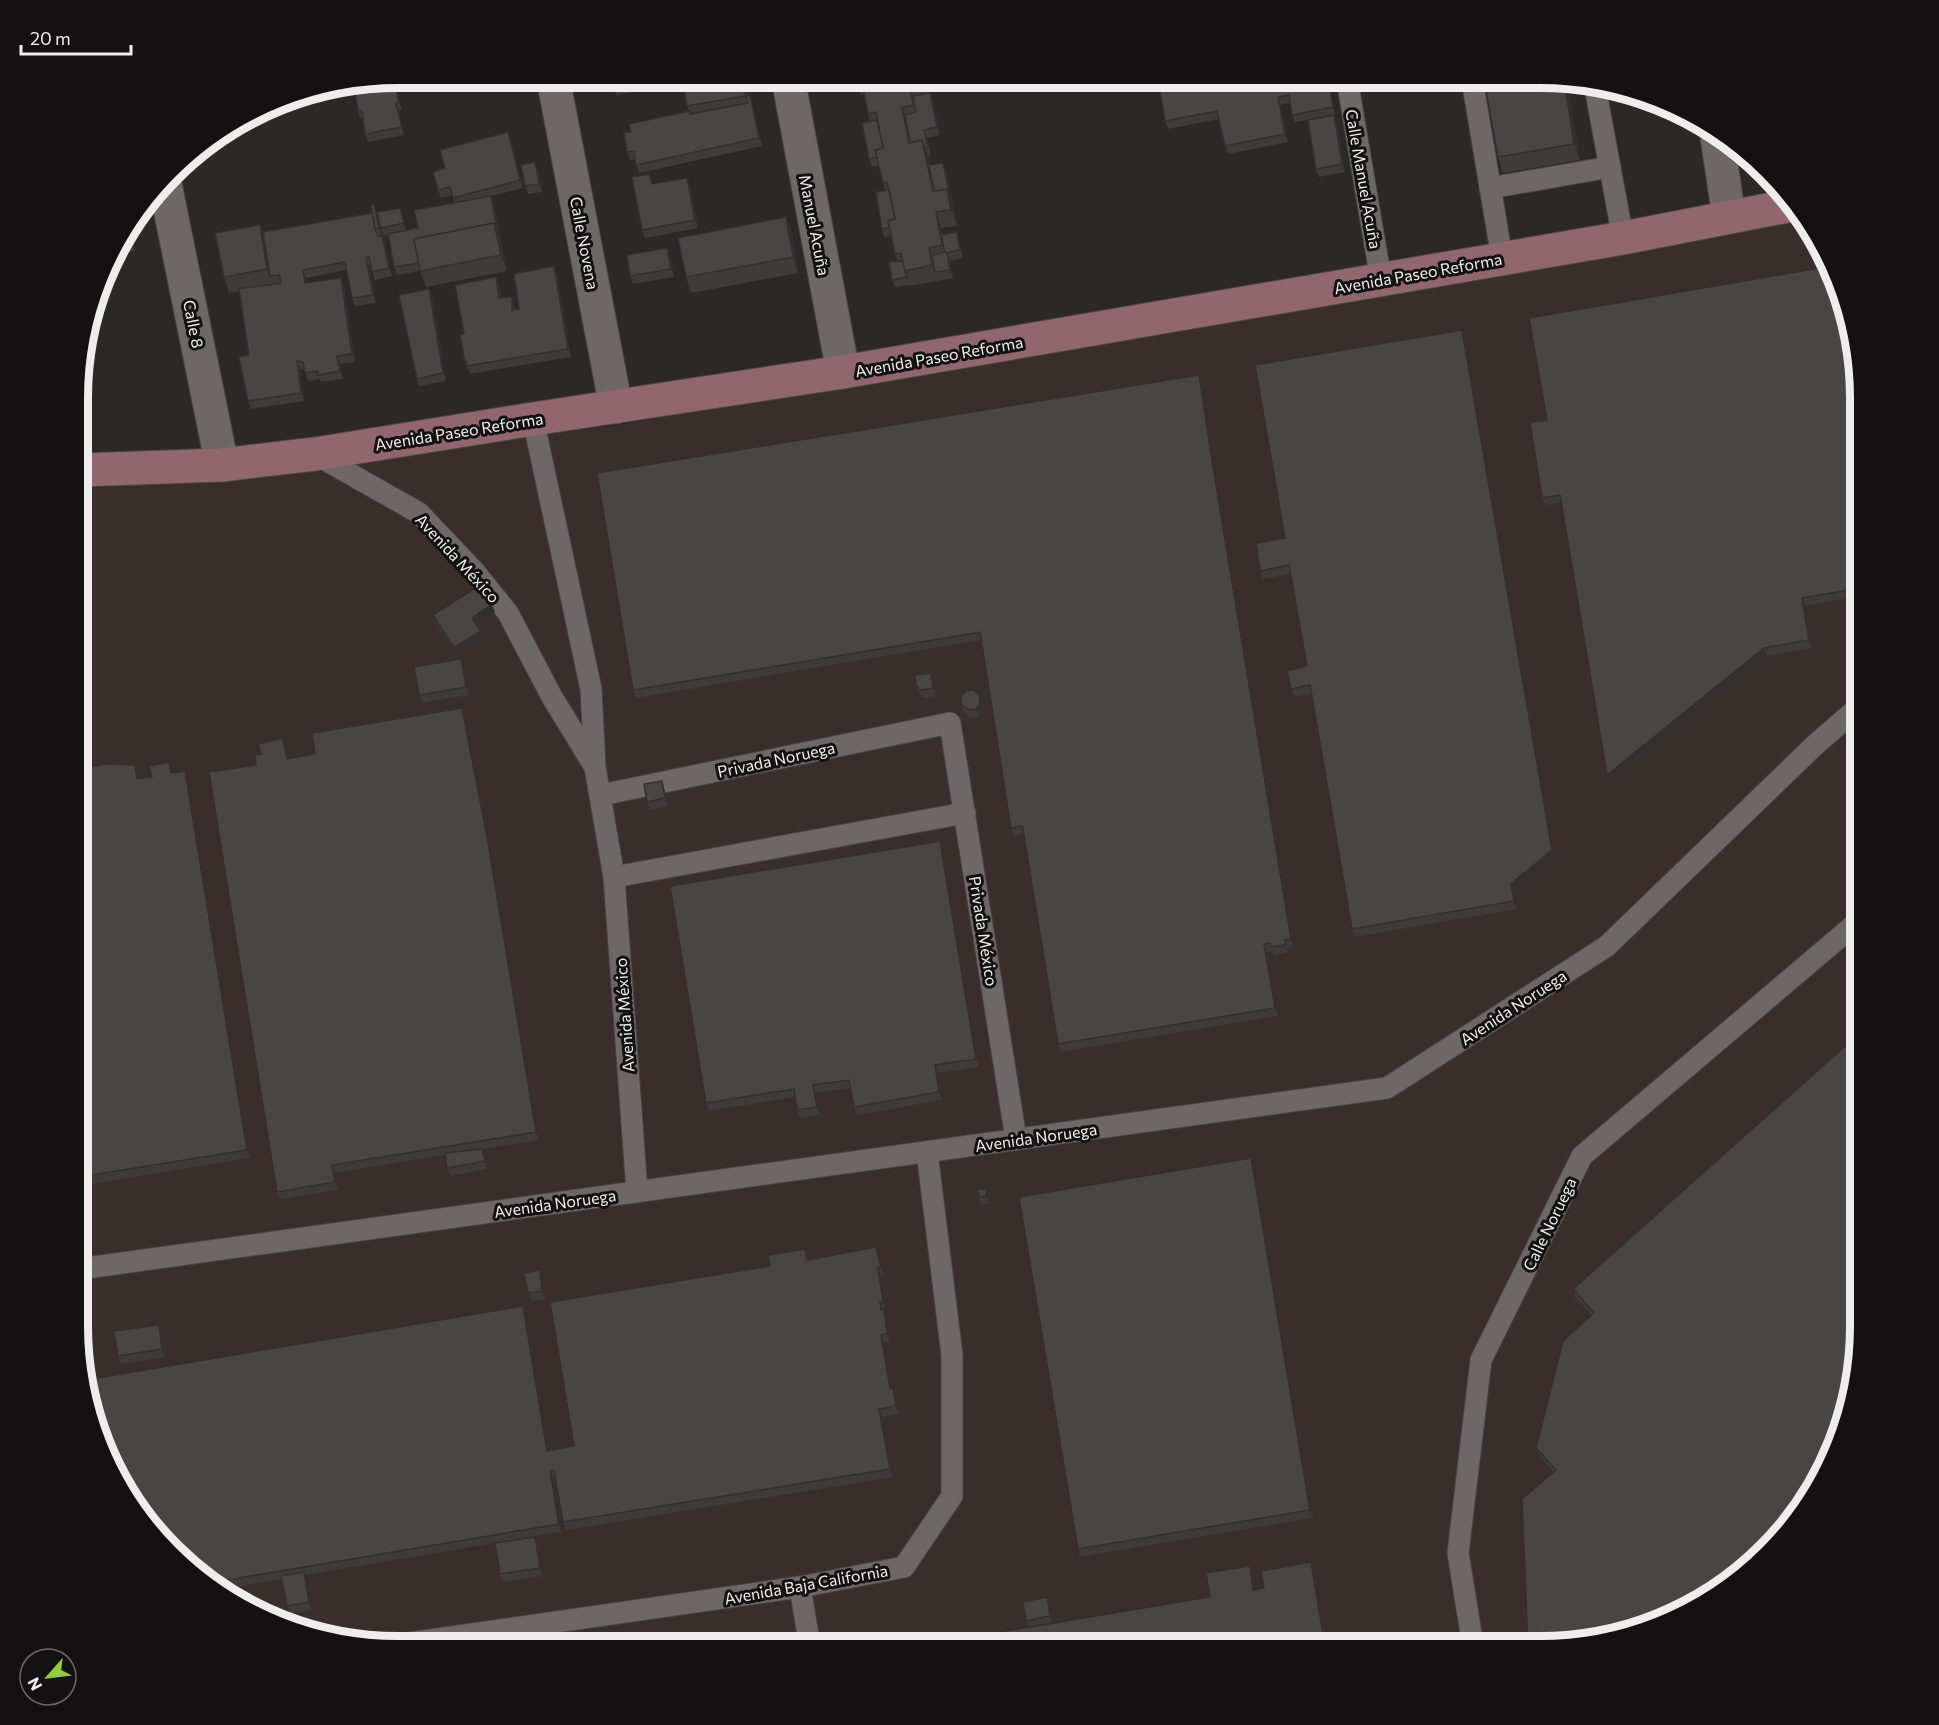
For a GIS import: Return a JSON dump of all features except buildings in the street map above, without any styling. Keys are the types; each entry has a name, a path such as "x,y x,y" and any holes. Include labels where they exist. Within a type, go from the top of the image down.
{"main road":[{"name":"Avenida Paseo Reforma","path":"88,470 222,465 315,454 843,372 1623,238 1784,207"}],"street":[{"name":"Calle Novena","path":"555,88 616,407"},
{"name":"Manuel Acuña","path":"790,88 843,372"},
{"path":"1718,145 1729,217"},
{"name":"Calle 8","path":"167,192 222,465"}],"lane":[{"name":"Calle Manuel Acuña","path":"1349,88 1381,280"},
{"path":"1474,88 1502,258"},
{"path":"1595,93 1623,238"},
{"path":"1490,188 1610,167"},
{"name":"Avenida México","path":"533,419 591,689 595,767 614,877 637,1192"},
{"name":"Avenida México","path":"315,454 419,513 474,571 508,613 552,697 595,767"},
{"name":"Avenida Noruega","path":"88,1268 1387,1088 1607,946 1815,745 1850,715"},
{"name":"Privada México","path":"950,723 1016,1139"},
{"name":"Privada Noruega","path":"601,795 950,723"},
{"path":"614,877 965,813"},
{"name":"Calle Noruega","path":"1471,1636 1458,1553 1481,1360 1582,1156 1850,928"},
{"name":"Avenida Baja California","path":"458,1636 800,1587 904,1567 952,1496 952,1355 927,1152"},
{"path":"800,1587 808,1636"}],"shaded area":[{"path":"1793,219 1819,261 1834,299 1845,338 1850,378 1850,1347 1840,1407 1819,1464 1798,1499 1774,1531 1729,1573 1716,1582 1595,1632 1561,1636 378,1636 318,1626 261,1605 226,1584 194,1560 152,1515 130,1482 112,1445 94,1387 89,1347 88,483 306,471 540,435 621,425 849,381"}]}
